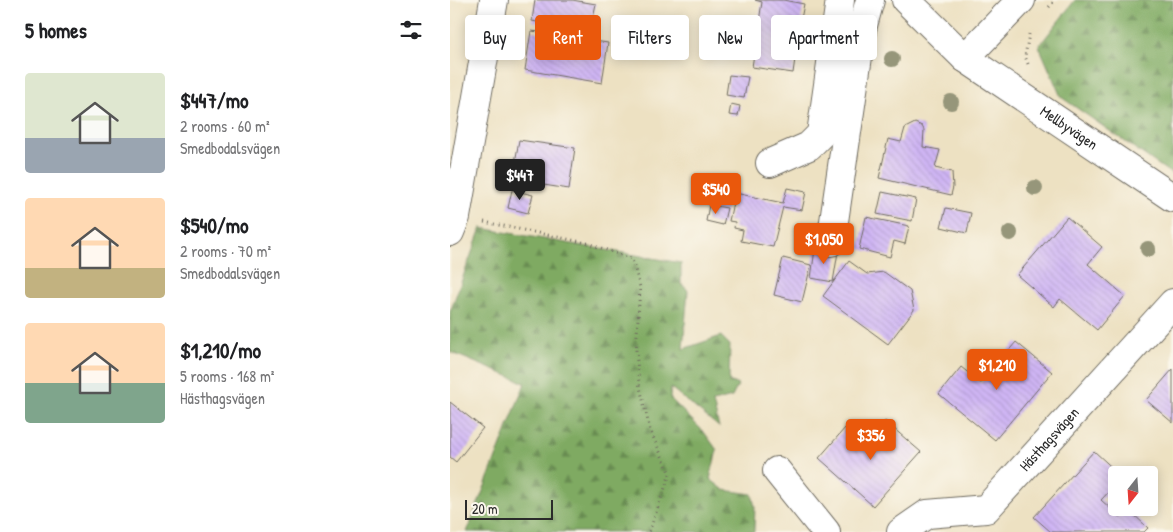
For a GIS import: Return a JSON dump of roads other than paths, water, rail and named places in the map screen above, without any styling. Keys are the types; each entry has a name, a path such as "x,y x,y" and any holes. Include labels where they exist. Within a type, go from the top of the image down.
{"street":[{"path":"452,222 494,0"},
{"path":"770,163 809,146 821,134 840,0"},
{"path":"831,242 862,29 870,0"},
{"name":"Mellbyvägen","path":"906,0 965,58 1173,198"},
{"path":"965,58 1021,0"},
{"name":"Hästhagsvägen","path":"901,532 927,514 986,509 1173,303"},
{"path":"777,471 826,532"}]}
